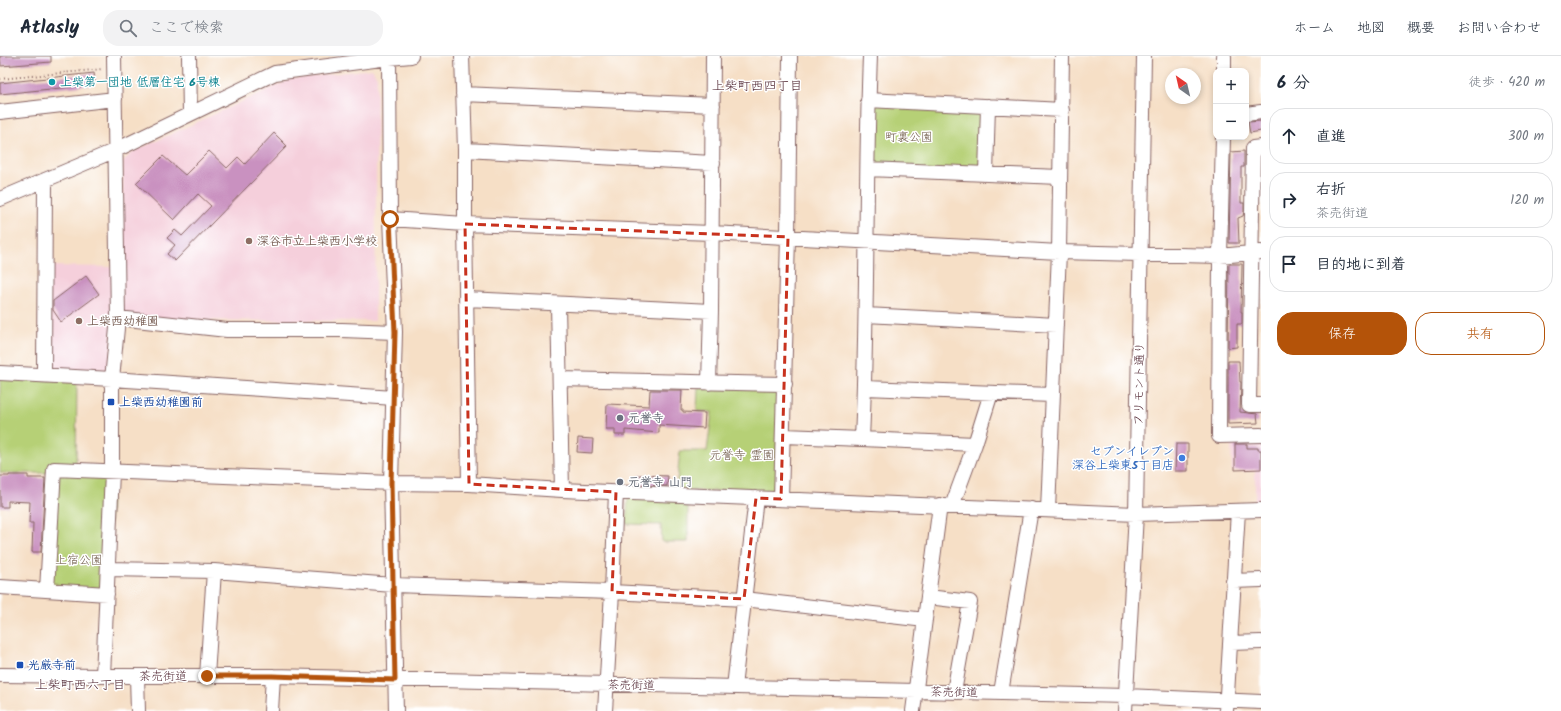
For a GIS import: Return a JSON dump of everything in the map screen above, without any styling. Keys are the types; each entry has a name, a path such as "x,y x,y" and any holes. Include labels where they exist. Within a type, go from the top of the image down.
{"street":[{"path":"102,676 112,472 112,378 118,318 114,56"},
{"path":"190,56 190,114"},
{"path":"462,56 465,150 469,484"},
{"path":"709,382 713,163 713,56"},
{"path":"781,499 784,436 790,56"},
{"path":"862,439 865,388 868,100 870,56"},
{"path":"1048,510 1059,252 1062,56"},
{"name":"フリモント通り","path":"1125,711 1136,514 1144,56"},
{"path":"1224,56 1224,68"},
{"path":"0,199 116,150 276,73 392,57 390,219 395,332 391,483 396,711"},
{"path":"463,94 713,105"},
{"path":"0,112 115,99"},
{"path":"868,100 1062,110"},
{"path":"986,174 988,106"},
{"path":"1249,114 1261,112"},
{"path":"1223,140 1220,256 1219,436 1261,435"},
{"path":"1261,147 1253,148 1256,203 1256,303 1255,354 1249,405 1261,405"},
{"path":"465,150 713,163"},
{"path":"868,169 1060,177"},
{"path":"44,375 45,180"},
{"path":"390,219 465,224 712,233 1059,252 1220,256 1256,253"},
{"path":"467,299 558,305 711,311"},
{"path":"558,305 562,490"},
{"path":"866,315 1056,325"},
{"path":"118,318 227,330 342,330 395,332"},
{"path":"0,373 112,378 394,398"},
{"path":"560,379 785,384"},
{"path":"865,388 1053,394"},
{"path":"913,711 928,597 946,506 975,444 991,393"},
{"path":"784,436 975,444"},
{"path":"47,590 54,469 391,483 469,484 562,490 1136,514 1261,510"},
{"path":"605,711 616,492"},
{"path":"734,687 756,498"},
{"path":"1001,693 1031,509"},
{"path":"1226,705 1238,511"},
{"path":"108,569 214,571 393,585 612,592 744,599 925,620"},
{"path":"207,676 214,571"},
{"path":"1233,581 1261,580"},
{"path":"0,587 107,594"},
{"path":"928,597 970,602 954,692"},
{"path":"1230,643 1261,642"},
{"name":"茶売街道","path":"0,675 272,676 1126,696 1226,705 1261,702"},
{"path":"137,676 138,711"},
{"path":"271,711 272,676"}],"path":[{"path":"0,80 98,69"}],"highlighted area":[{"path":"465,224 788,237 781,499 756,498 744,599 612,592 616,492 469,484"}],"shaded area":[{"name":"深谷市立上柴西小学校","path":"372,69 377,77 375,321 122,320 123,161 134,151 291,79"},
{"name":"上柴西幼稚園","path":"46,266 113,267 111,377 45,374"},
{"path":"1261,441 1261,503 1255,503 1255,471 1232,471 1231,442"}],"green space":[{"name":"町裏公園","path":"868,100 988,106 986,174 868,169"},
{"path":"0,378 77,381 76,466 48,473 0,473"},
{"name":"元誉寺 霊園","path":"698,387 780,389 777,493 676,490 680,451 707,451 712,412 697,411"},
{"name":"上宿公園","path":"54,469 112,472 107,594 47,590"},
{"path":"628,497 688,499 688,542 662,542 661,525 626,524"}],"building":[{"path":"0,56 51,56 51,62 1,66"},
{"path":"94,73 95,81 90,82 91,85 0,94 0,83"},
{"path":"1261,121 1261,131 1250,133 1249,122"},
{"path":"274,133 287,146 175,261 167,254 175,245 167,238 175,230 182,236 211,206 198,194 174,220 136,183 163,156 185,175 209,151 227,168 238,157 245,164"},
{"path":"1244,151 1244,167 1241,167 1241,203 1244,203 1244,211 1243,216 1238,218 1239,243 1229,243 1231,152"},
{"path":"1229,264 1242,264 1242,324 1237,324 1237,347 1228,348"},
{"path":"86,276 99,294 61,322 53,310 53,301"},
{"path":"1228,361 1239,361 1241,382 1240,412 1257,414 1258,423 1228,424"},
{"path":"650,390 682,390 681,410 683,410 683,412 705,413 704,428 659,425 659,433 625,430 625,435 615,435 615,429 606,429 607,404 649,406"},
{"path":"578,438 593,439 592,453 577,452"},
{"name":"セブンイレブン 深谷上柴東5丁目店","path":"1176,444 1188,444 1188,471 1175,471"},
{"path":"1235,444 1247,444 1247,448 1258,448 1258,450 1261,450 1261,469 1235,470"},
{"path":"28,475 28,478 45,478 41,552 32,552 33,523 29,523 30,502 8,501 8,507 0,507 0,476"},
{"path":"639,475 668,476 667,486 638,485"}],"place":[{"name":"上柴第一団地 低層住宅 6号棟","path":"52,82"},
{"name":"深谷市立上柴西小学校","path":"249,241"},
{"name":"上柴西幼稚園","path":"79,321"},
{"name":"上柴西幼稚園前","path":"111,402"},
{"name":"元誉寺","path":"620,418"},
{"name":"セブンイレブン 深谷上柴東5丁目店","path":"1182,458"},
{"name":"元誉寺 山門","path":"620,482"},
{"name":"光厳寺前","path":"20,665"}],"district":[{"name":"上柴町西四丁目","path":"757,85"},
{"name":"上柴町西六丁目","path":"80,684"}],"route":[{"path":"207,676 272,676 395,680 391,483 395,332 390,219"}]}
